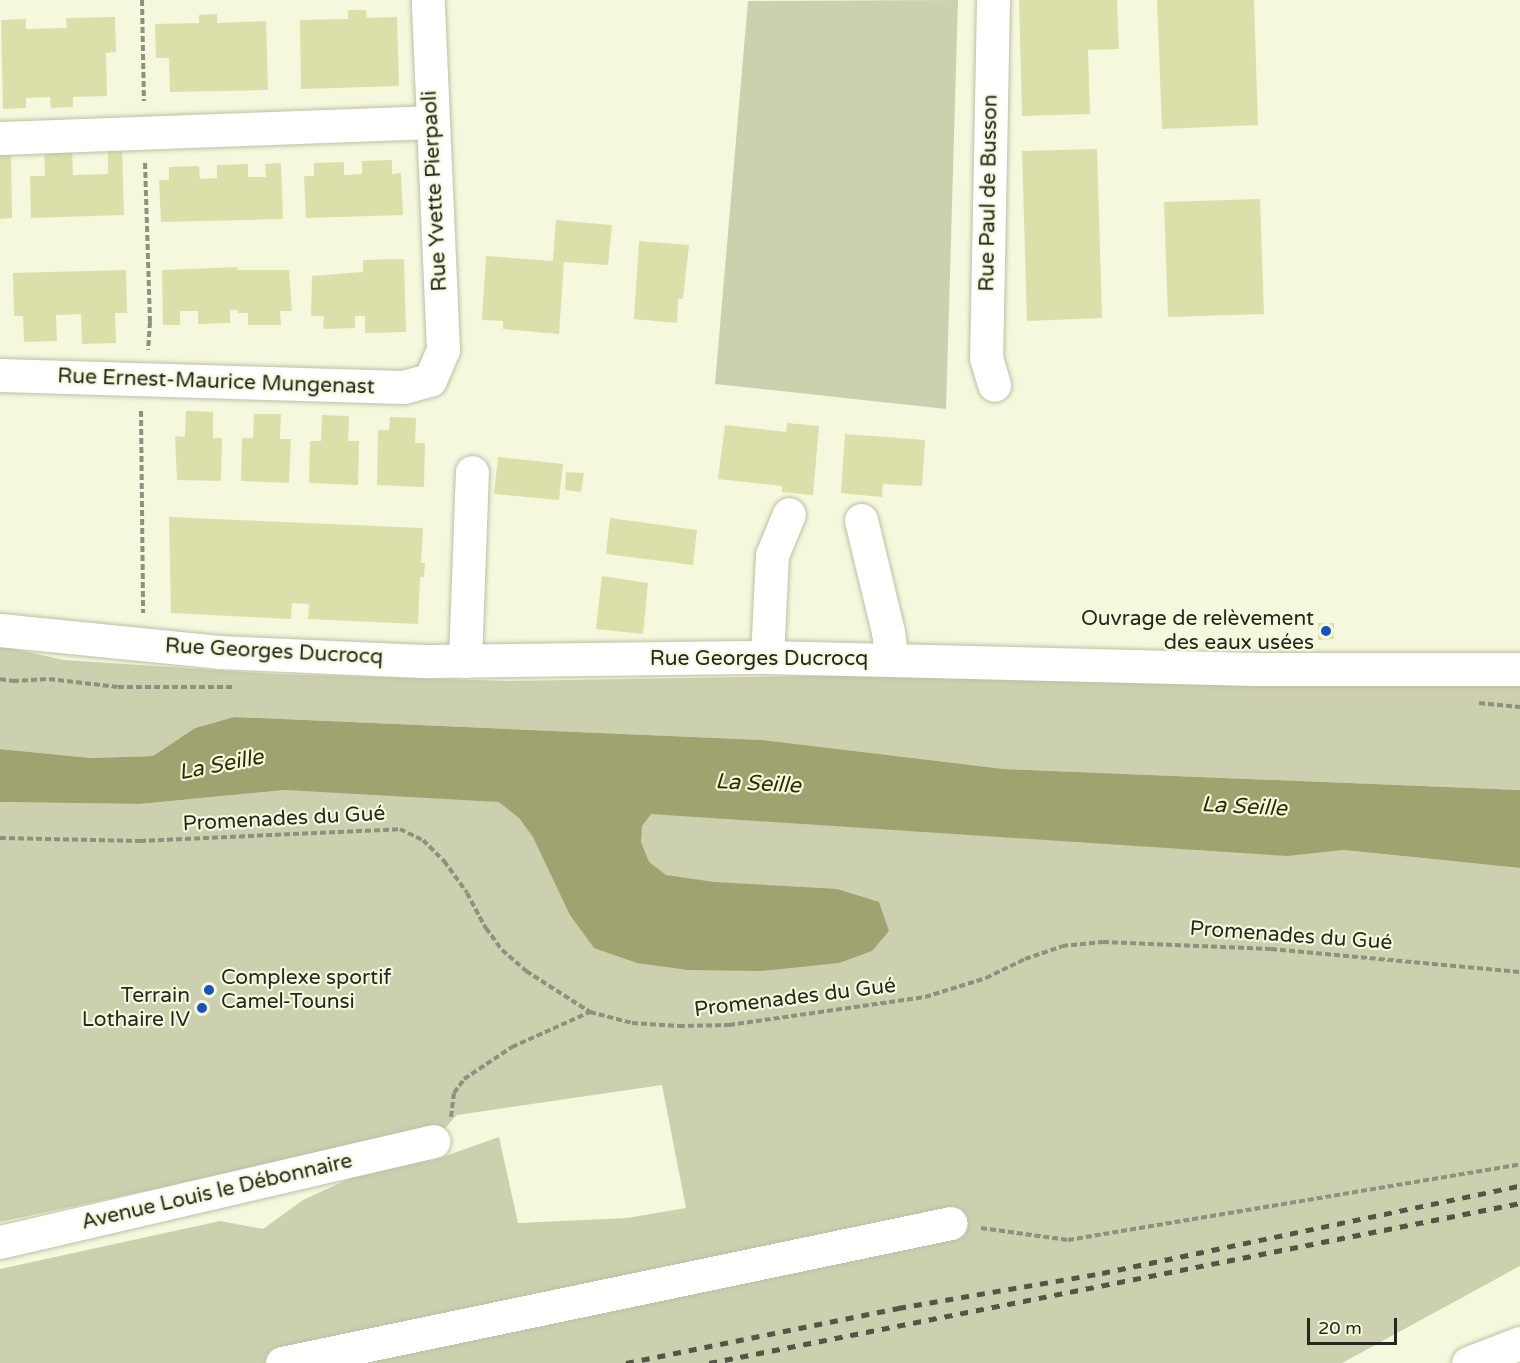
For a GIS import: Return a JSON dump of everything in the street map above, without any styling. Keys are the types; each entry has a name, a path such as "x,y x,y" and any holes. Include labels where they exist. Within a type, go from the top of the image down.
{"street":[{"name":"Rue Yvette Pierpaoli","path":"428,0 431,122 443,350 430,380"},
{"name":"Rue Paul de Busson","path":"993,0 986,358 994,385"},
{"path":"0,138 431,122"},
{"name":"Rue Ernest-Maurice Mungenast","path":"0,375 403,387 430,380"},
{"path":"465,661 472,472"},
{"path":"766,657 772,555 789,514"},
{"path":"861,520 888,632 892,659"},
{"name":"Rue Georges Ducrocq","path":"0,630 219,652 465,661 766,657 1255,669 1520,669"},
{"name":"Avenue Louis le Débonnaire","path":"0,1242 433,1141"},
{"path":"282,1363 951,1223"},
{"path":"1468,1363 1520,1343"}],"path":[{"path":"142,0 150,322 146,379 141,393 143,645"},
{"path":"0,679 13,681 50,679 118,687 237,687"},
{"path":"1467,702 1520,706"},
{"name":"Promenades du Gué","path":"0,838 140,841 400,829 423,840 444,861 502,950 526,971 590,1012 632,1023 679,1026 729,1025 947,992 1062,946 1103,942 1270,949 1520,972"},
{"path":"433,1141 448,1136 454,1093 465,1079 512,1047 590,1012"},
{"path":"951,1223 1068,1240 1520,1164"}],"shaded area":[{"path":"958,0 946,409 715,384 748,1"},
{"path":"0,646 64,660 275,674 509,681 874,675 1520,686 1520,790 1004,769 763,740 234,717 195,728 153,756 91,758 0,749"},
{"path":"285,790 387,794 1289,855 1342,850 1520,868 1520,1266 1342,1363 0,1363 0,1269 220,1221 263,1229 303,1200 429,1142 431,1161 499,1137 518,1223 627,1218 686,1208 662,1085 457,1115 433,1141 431,1130 0,1222 0,802 140,804"}],"water":[{"name":"La Seille","path":"234,717 763,740 1004,769 1520,790 1520,868 1343,850 1287,856 651,814 642,826 641,842 649,862 666,875 714,882 837,889 879,902 889,931 872,951 839,963 761,971 688,970 637,963 594,948 570,915 533,837 519,818 499,802 285,790 140,804 0,802 0,749 91,758 153,756 195,728"}],"building":[{"path":"1019,0 1117,0 1119,49 1088,50 1090,114 1022,116"},
{"path":"1157,0 1254,0 1258,125 1162,129"},
{"path":"348,10 366,10 367,18 397,17 399,86 301,89 300,20 348,19"},
{"path":"217,14 217,23 266,21 268,90 170,92 169,58 156,58 155,24 199,23 199,15"},
{"path":"115,17 116,52 106,53 107,96 73,97 73,107 51,108 50,97 26,98 26,108 3,109 1,20 26,19 26,29 67,28 66,18"},
{"path":"108,147 122,147 124,215 31,218 30,176 45,176 44,149 72,148 73,175 108,174"},
{"path":"1097,149 1102,318 1027,321 1022,151"},
{"path":"11,150 12,218 0,219 0,151"},
{"path":"392,160 392,174 401,173 403,215 306,218 304,176 314,176 314,163 344,162 344,175 362,174 362,161"},
{"path":"281,163 283,219 161,222 159,180 169,180 169,167 199,166 200,179 217,178 217,165 248,164 248,177 266,177 265,164"},
{"path":"1260,199 1264,314 1168,317 1164,202"},
{"path":"556,220 612,225 608,265 564,262 559,334 503,329 503,321 482,320 486,256 553,261"},
{"path":"639,241 689,245 683,299 678,299 677,323 634,319"},
{"path":"404,259 406,332 365,333 365,316 355,316 355,328 323,329 324,316 311,316 312,276 363,272 363,260"},
{"path":"238,267 237,270 289,270 292,311 280,311 281,325 248,325 248,313 230,310 230,323 198,324 198,311 180,311 180,325 163,325 162,270"},
{"path":"126,270 127,313 115,313 116,343 82,344 81,314 56,315 57,341 24,342 23,316 14,316 13,273"},
{"path":"186,411 213,412 213,438 222,438 221,481 177,480 175,436 185,437"},
{"path":"254,414 281,414 280,439 291,439 289,483 241,481 242,438 253,438"},
{"path":"322,415 349,416 348,441 359,441 358,485 309,483 310,441 321,441"},
{"path":"390,417 416,418 415,443 425,443 424,487 377,485 378,430 389,430"},
{"path":"787,423 819,426 813,495 782,492 782,486 718,479 725,425 786,432"},
{"path":"845,434 925,440 922,486 883,484 882,497 841,493"},
{"path":"498,457 563,464 559,500 494,494"},
{"path":"566,472 584,473 581,492 565,490"},
{"path":"169,517 423,528 421,563 425,563 424,577 420,577 418,624 308,619 309,604 292,603 291,619 171,613"},
{"path":"610,518 697,530 693,565 606,554"},
{"path":"602,576 648,583 643,634 596,629"},
{"name":"Ouvrage de relèvement des eaux usées","path":"1318,623 1334,623 1334,639 1318,640"}],"railway":[{"path":"626,1363 898,1308 1102,1273 1520,1186"},
{"path":"709,1363 1520,1203"}],"place":[{"name":"Ouvrage de relèvement des eaux usées","path":"1326,631"},
{"name":"Complexe sportif Camel-Tounsi","path":"209,990"},
{"name":"Terrain Lothaire IV","path":"202,1008"}]}
